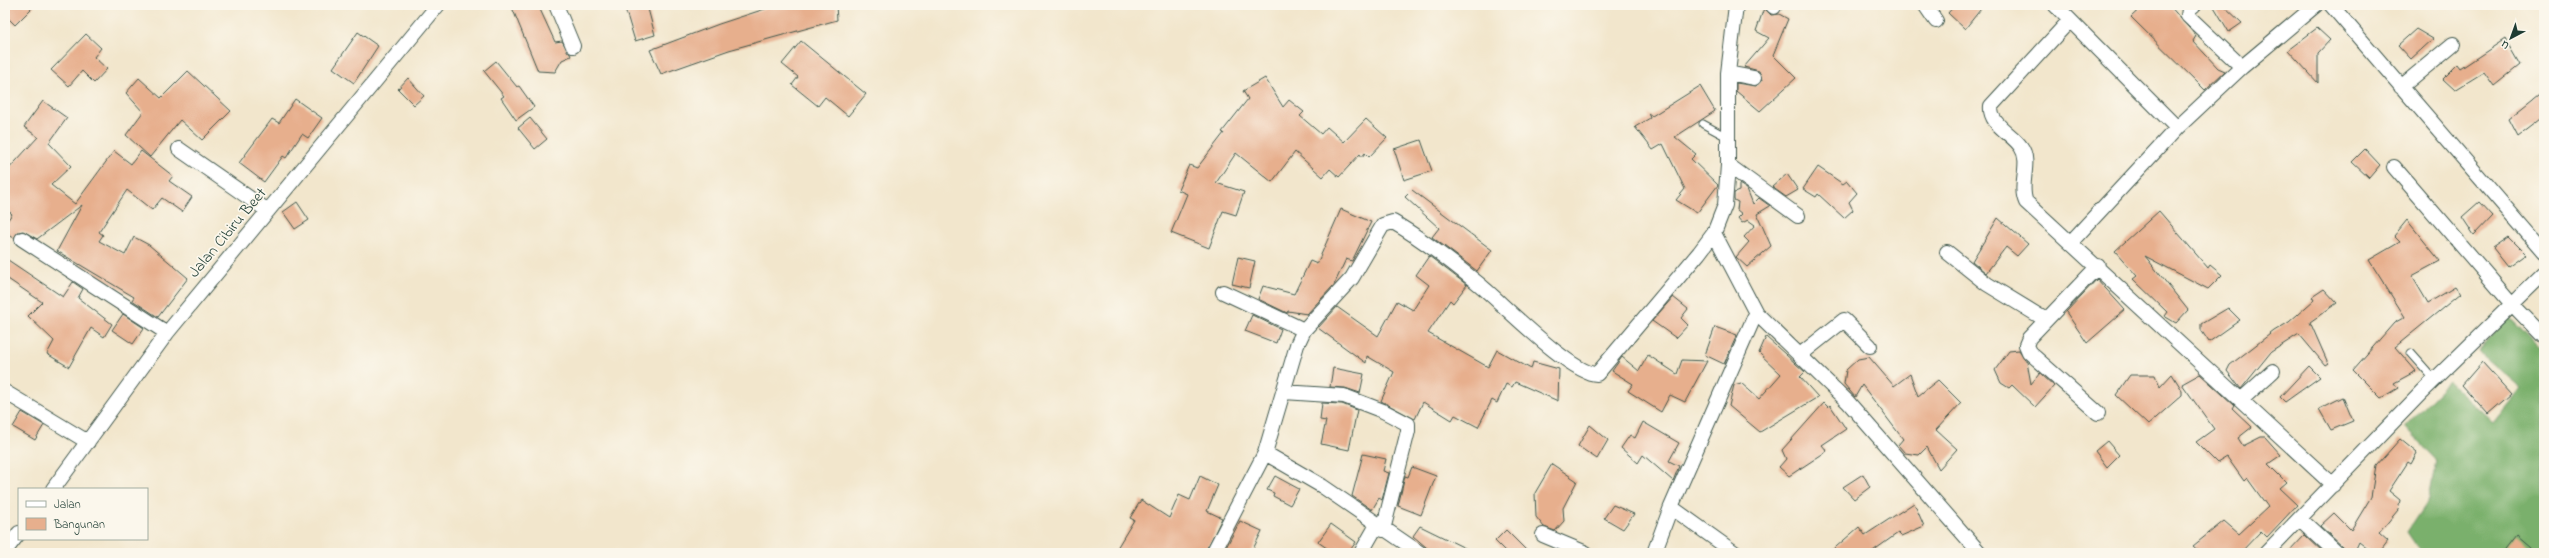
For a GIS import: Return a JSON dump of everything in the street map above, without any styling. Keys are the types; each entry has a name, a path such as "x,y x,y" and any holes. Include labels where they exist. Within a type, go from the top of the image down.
{"street":[{"name":"Jalan Cibiru Beet","path":"54,488 167,333 438,5"},
{"path":"556,5 573,46"},
{"path":"1213,553 1265,453 1297,345 1304,330 1352,278 1382,225 1393,222 1420,238 1480,285 1568,361 1591,374 1597,374 1662,298 1714,233 1725,205 1728,165 1728,73 1736,5"},
{"path":"1924,5 1936,21"},
{"path":"2055,5 2177,128"},
{"path":"2194,5 2189,9 2188,16 2242,67"},
{"path":"2071,242 2177,128 2242,67 2316,5"},
{"path":"2331,5 2544,252"},
{"path":"2070,20 1991,106 1993,119 2022,148 2025,159 2022,192 2026,202 2098,266 2333,485"},
{"path":"2401,88 2453,44"},
{"path":"1728,73 1754,78"},
{"path":"179,149 268,211"},
{"path":"1728,165 1798,216"},
{"path":"2394,167 2512,304 2544,337"},
{"path":"1714,233 1756,314 1848,402 1980,553"},
{"path":"22,239 167,333"},
{"path":"1947,252 1987,284 2046,320"},
{"path":"2098,266 2029,338 2026,345 2029,352 2098,413"},
{"path":"2266,553 2435,380 2544,273"},
{"path":"1223,292 1304,330"},
{"path":"1654,553 1671,507 1756,314"},
{"path":"1800,355 1844,320 1870,346"},
{"path":"2241,400 2273,370"},
{"path":"5,392 88,442"},
{"path":"1284,392 1344,396 1383,411 1408,424 1408,431 1380,528 1361,553"},
{"path":"1265,453 1322,486 1380,528 1420,553"},
{"path":"1671,507 1735,553"},
{"path":"2300,519 2337,553"},
{"path":"5,550 18,534"},
{"path":"1543,536 1586,553"}],"lane":[{"path":"1703,124 1727,137"},
{"path":"2411,353 2435,380"}],"green space":[{"path":"2509,316 2544,352 2544,553 2418,553 2420,551 2407,532 2429,499 2436,460 2405,427 2449,382 2493,423 2521,388 2478,351"}],"building":[{"path":"5,5 35,5 15,25 5,15"},
{"path":"511,5 538,5 555,42 562,41 571,56 562,60 555,72 538,71"},
{"path":"624,5 647,5 655,35 635,41"},
{"path":"777,5 836,5 837,20 729,50 661,74 650,50 719,24"},
{"path":"1955,5 1984,5 1965,29 1948,13"},
{"path":"2144,5 2169,5 2196,36 2193,41 2218,68 2225,71 2205,90 2131,17"},
{"path":"2213,5 2223,5 2242,23 2229,32"},
{"path":"1764,8 1771,15 1779,14 1788,19 1773,55 1796,78 1760,111 1736,91 1736,83 1756,86 1762,80 1759,71 1744,67 1769,38 1756,31"},
{"path":"2317,28 2330,40 2318,53 2318,83 2288,50"},
{"path":"2416,29 2433,39 2411,59 2398,45"},
{"path":"358,32 378,46 354,83 333,68"},
{"path":"86,34 101,48 94,57 107,69 94,83 82,71 69,86 51,70"},
{"path":"2505,39 2520,65 2494,86 2484,72 2455,90 2443,79 2457,65 2460,69"},
{"path":"801,41 866,94 848,116 825,97 818,106 792,85 798,77 782,64"},
{"path":"496,61 517,87 519,86 534,107 516,120 501,98 504,96 484,71"},
{"path":"188,71 231,111 202,140 180,120 150,157 126,135 143,112 126,93 139,78 161,98"},
{"path":"408,78 424,96 414,105 398,89"},
{"path":"1265,78 1283,107 1289,100 1304,112 1300,116 1321,134 1327,127 1344,142 1366,119 1387,138 1369,157 1365,153 1362,157 1360,154 1339,177 1330,169 1323,177 1295,152 1272,182 1236,153 1216,183 1244,192 1236,215 1223,211 1209,248 1171,233 1187,194 1178,190 1189,165 1197,168 1224,133 1222,132 1248,99 1243,91"},
{"path":"1700,86 1715,111 1675,137 1696,154 1691,159 1718,185 1697,213 1676,200 1685,189 1663,144 1653,150 1635,127 1650,118 1648,113 1652,116"},
{"path":"2544,91 2544,116 2518,136 2509,119"},
{"path":"295,99 322,118 308,138 302,134 286,158 283,156 264,182 239,163 272,119 279,123"},
{"path":"43,101 67,118 49,143 71,166 51,185 75,204 114,151 131,164 141,151 173,176 169,181 192,197 182,212 162,198 152,210 127,190 99,232 103,235 99,241 125,255 134,237 149,245 188,278 158,317 132,300 134,297 57,251 82,205 37,239 23,231 18,232 14,238 5,233 5,224 12,214 5,208 5,173 38,137 24,127"},
{"path":"530,118 547,139 535,149 518,128"},
{"path":"1421,140 1432,171 1404,180 1394,149"},
{"path":"2365,149 2380,165 2369,178 2352,162"},
{"path":"1818,167 1843,184 1847,181 1857,193 1849,202 1853,210 1844,218 1818,194 1816,197 1803,189"},
{"path":"1787,174 1798,190 1786,197 1772,187"},
{"path":"1739,184 1747,189 1753,204 1759,198 1770,206 1757,214 1771,246 1747,267 1736,257 1749,242 1744,237 1755,225 1748,220 1742,223 1738,218 1742,214 1737,210 1738,202 1734,200 1734,193 1739,191"},
{"path":"1412,190 1492,250 1477,271 1432,237 1439,228 1405,197"},
{"path":"297,202 309,220 295,229 283,212"},
{"path":"2479,202 2492,216 2474,235 2462,217"},
{"path":"1341,209 1371,222 1352,261 1346,259 1334,285 1307,314 1288,311 1287,313 1258,299 1263,286 1294,294 1310,261 1317,264"},
{"path":"2159,211 2208,268 2210,265 2222,275 2208,289 2145,256 2188,310 2176,323 2164,316 2167,312 2133,279 2137,276 2115,251"},
{"path":"1998,218 2028,244 2017,256 2006,247 1986,273 1972,261"},
{"path":"2407,220 2440,261 2412,276 2428,303 2455,287 2460,294 2395,347 2416,371 2394,383 2398,388 2381,398 2353,370 2394,323 2405,317 2369,260 2400,242 2394,236"},
{"path":"2509,237 2526,254 2508,267 2493,248"},
{"path":"1429,256 1467,285 1453,303 1450,300 1428,333 1488,367 1497,350 1531,369 1533,362 1559,369 1558,401 1515,382 1512,387 1506,384 1497,403 1492,400 1478,427 1455,415 1452,420 1423,402 1415,419 1381,401 1394,372 1367,356 1366,363 1318,328 1337,307 1378,336 1397,301 1413,310 1429,285 1416,275"},
{"path":"1238,257 1255,261 1249,288 1232,284"},
{"path":"5,258 63,297 73,282 83,289 78,298 112,324 104,337 91,328 69,367 47,354 54,341 28,316 42,302 5,277"},
{"path":"2097,279 2125,310 2087,343 2066,312"},
{"path":"2324,289 2337,303 2310,322 2328,363 2325,365 2299,334 2271,352 2241,389 2227,371 2230,365 2274,331 2289,322 2314,300 2312,297"},
{"path":"1673,297 1688,309 1681,318 1688,325 1676,338 1652,321"},
{"path":"2228,308 2240,320 2209,342 2201,330 2201,324"},
{"path":"123,314 144,328 133,344 112,330"},
{"path":"1252,315 1281,329 1276,343 1245,331"},
{"path":"1715,327 1737,335 1724,364 1705,355"},
{"path":"1766,337 1805,372 1800,377 1818,397 1760,432 1729,406 1734,385 1741,383 1759,399 1781,374 1759,353"},
{"path":"2019,350 2027,362 2031,384 2040,373 2054,386 2035,407 2012,385 2009,388 2001,383 1995,370 2009,351"},
{"path":"1648,355 1677,374 1682,360 1707,361 1685,402 1670,395 1661,412 1628,391 1633,384 1612,371 1622,357 1639,371"},
{"path":"1869,357 1894,386 1910,374 1918,396 1938,380 1961,403 1936,430 1957,449 1939,469 1927,447 1919,455 1905,453 1898,445 1903,439 1862,385 1855,397 1844,384 1846,370 1858,359"},
{"path":"2482,362 2511,394 2488,414 2462,385"},
{"path":"2309,366 2320,377 2285,402 2280,397"},
{"path":"1333,368 1364,374 1360,393 1345,388 1330,387"},
{"path":"2172,374 2182,390 2182,395 2148,425 2116,395 2130,375 2155,375 2160,387"},
{"path":"2200,374 2234,405 2232,408 2252,427 2238,438 2243,446 2261,437 2265,437 2281,455 2268,464 2286,482 2279,488 2297,505 2267,537 2261,531 2240,553 2201,553 2193,546 2224,521 2239,534 2268,507 2247,478 2244,481 2227,457 2217,463 2196,442 2214,429 2182,384"},
{"path":"2343,397 2353,421 2331,430 2319,409"},
{"path":"1322,403 1342,404 1357,410 1349,450 1321,444 1326,421 1320,420"},
{"path":"1824,403 1828,407 1830,405 1846,429 1822,445 1827,451 1789,476 1779,467 1786,459 1782,450"},
{"path":"22,412 44,425 35,440 13,427"},
{"path":"1643,422 1679,443 1669,461 1679,466 1673,481 1643,455 1638,463 1621,448 1630,435 1635,438"},
{"path":"1590,425 1608,440 1597,459 1578,446"},
{"path":"2400,439 2417,453 2411,464 2408,462 2389,491 2400,500 2398,510 2379,533 2388,541 2379,553 2373,553 2359,542 2354,553 2345,553 2343,547 2320,526 2334,513 2351,530 2371,497 2376,466"},
{"path":"2107,441 2119,455 2107,467 2095,451"},
{"path":"1363,454 1386,459 1383,471 1389,473 1382,500 1379,498 1372,510 1352,496"},
{"path":"1552,464 1577,481 1563,508 1564,521 1555,531 1544,527 1536,517 1535,493"},
{"path":"1412,467 1436,476 1421,515 1398,506 1405,476 1408,477"},
{"path":"1863,474 1870,487 1854,499 1843,487"},
{"path":"1200,476 1218,485 1207,511 1222,518 1205,553 1114,553 1134,520 1130,518 1141,500 1169,518 1179,495 1190,500"},
{"path":"1275,476 1299,489 1290,505 1273,496 1274,493 1267,490"},
{"path":"1914,503 1924,526 1901,536 1898,533 1870,553 1829,553 1859,527 1865,535"},
{"path":"1613,505 1634,514 1623,529 1604,518"},
{"path":"1240,521 1262,531 1251,553 1223,553"},
{"path":"1331,524 1356,542 1348,553 1334,553 1318,542"},
{"path":"1420,526 1475,553 1433,553 1413,536"},
{"path":"1506,530 1529,553 1507,553 1495,541"},
{"path":"2305,535 2324,553 2288,553"},
{"path":"2516,535 2537,553 2502,553"}]}
